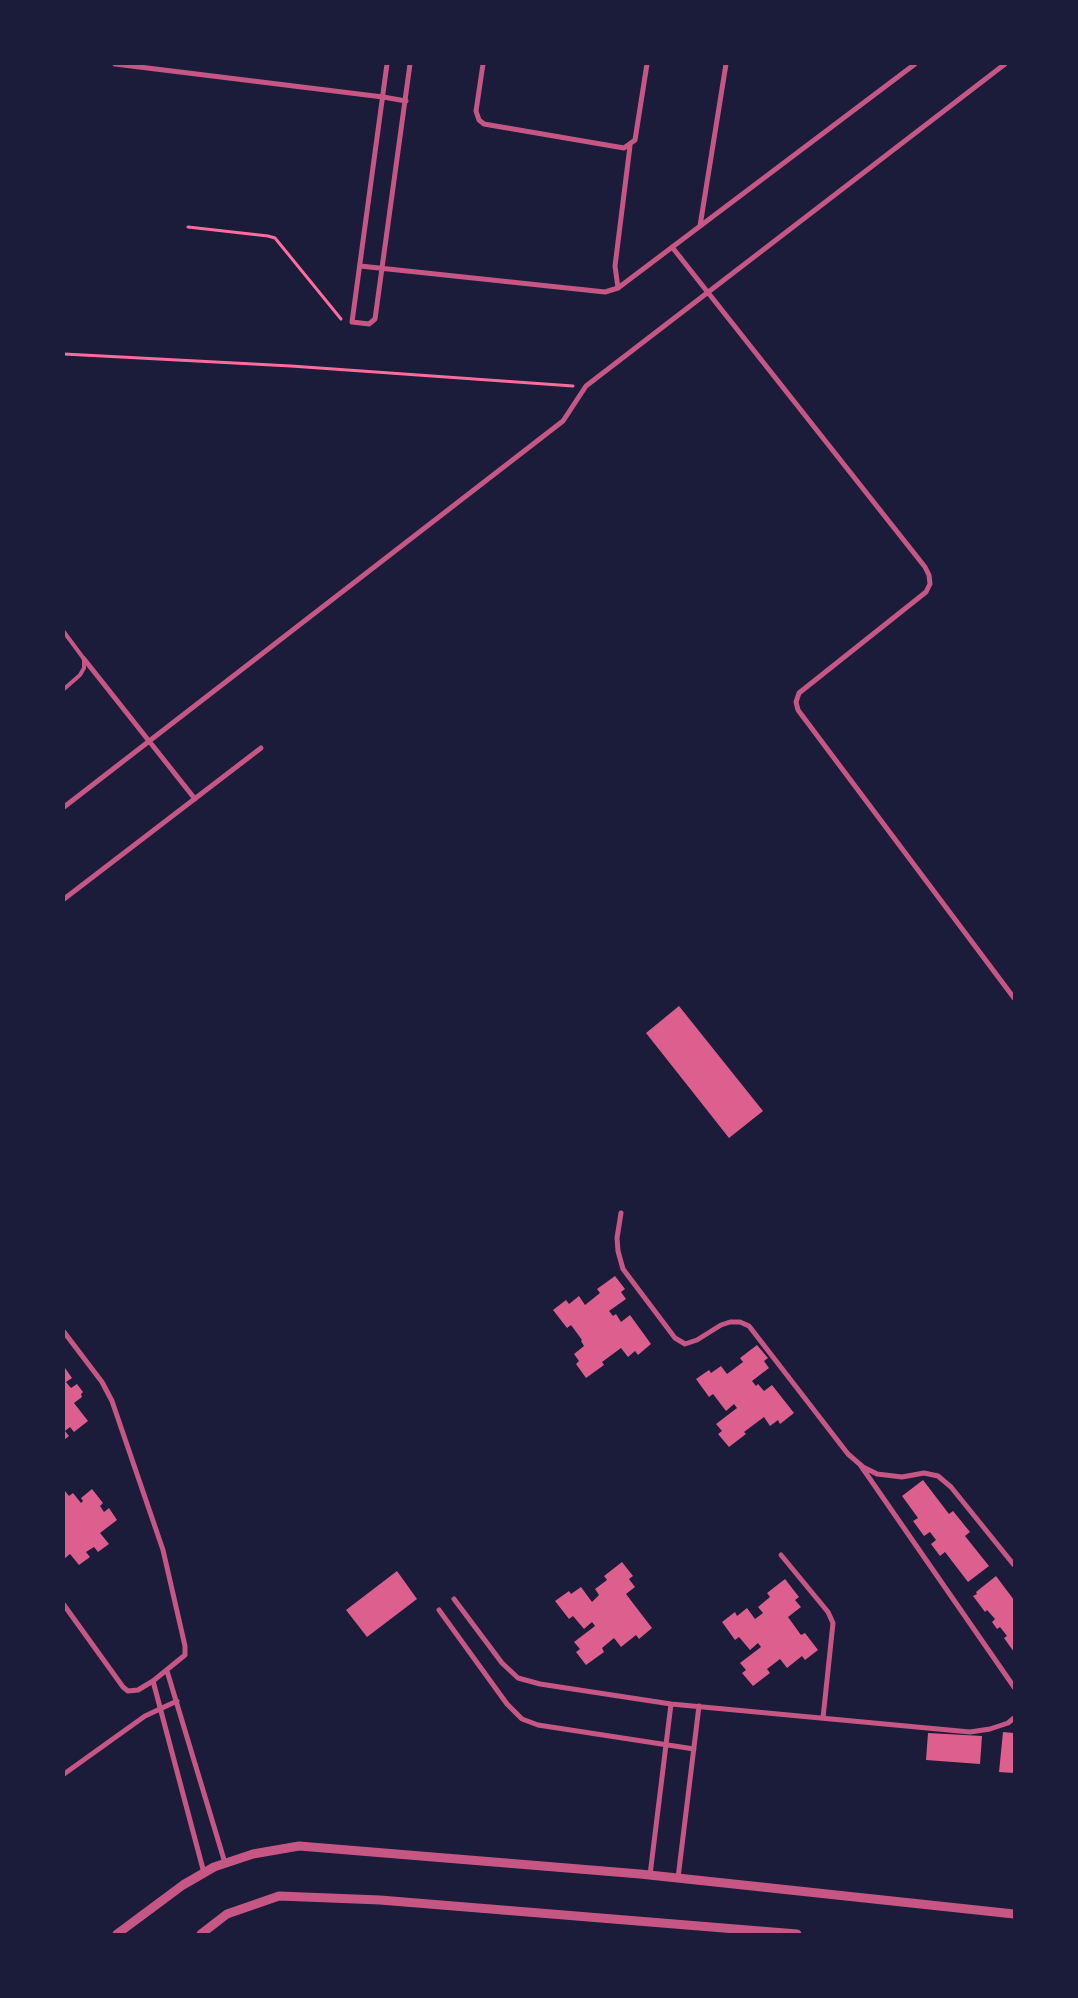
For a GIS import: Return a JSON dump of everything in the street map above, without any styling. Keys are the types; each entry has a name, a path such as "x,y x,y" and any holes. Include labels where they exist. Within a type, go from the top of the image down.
{"street":[{"path":"115,64 383,96 406,101"},
{"path":"387,64 352,322 369,324 375,319 410,64"},
{"path":"483,64 476,111 479,120 484,124 624,148 630,146 635,140 647,64"},
{"path":"700,226 726,64"},
{"path":"360,266 605,292 618,288 915,64"},
{"path":"64,807 564,421 586,386 1005,64"},
{"path":"618,288 616,266 630,146"},
{"path":"672,246 925,567 929,575 930,584 926,592 799,693 796,702 798,710 1014,998"},
{"path":"84,659 195,799"},
{"path":"64,899 261,748"},
{"path":"621,1214 617,1238 618,1251 624,1270 675,1338 685,1344 697,1340 721,1325 730,1322 740,1322 749,1326 848,1454 858,1463 1014,1687"},
{"path":"64,1332 102,1382 112,1401 163,1550 185,1651 182,1659 153,1681 132,1692 123,1687 64,1605"},
{"path":"858,1463 878,1474 902,1477 924,1473 938,1476 952,1487 1014,1566"},
{"path":"781,1555 828,1612 833,1623 823,1718"},
{"path":"454,1598 502,1663 518,1678 540,1684 671,1704 970,1732 990,1729 1008,1723 1014,1718"},
{"path":"439,1610 507,1704 522,1719 538,1725 666,1743 694,1749"},
{"path":"167,1670 225,1863"},
{"path":"153,1681 204,1873"},
{"path":"64,1774 145,1716 177,1702"},
{"path":"650,1875 671,1704"},
{"path":"678,1878 699,1706"},
{"path":"117,1934 183,1885 204,1873 225,1863 253,1854 299,1846 650,1875 1014,1914"},
{"path":"201,1934 227,1914 279,1896 380,1900 797,1934"}],"lane":[{"path":"64,632 84,659 84,668 80,675 64,689"}],"path":[{"path":"188,227 275,238 338,316 343,320 352,322"},
{"path":"64,354 291,366 586,386"}],"building":[{"path":"679,1006 763,1111 729,1138 646,1033"},
{"path":"615,1276 625,1289 621,1292 626,1299 609,1311 613,1316 616,1314 621,1322 630,1315 651,1344 638,1355 635,1351 628,1357 621,1348 602,1362 604,1365 586,1378 576,1364 579,1361 574,1354 584,1346 582,1340 571,1325 567,1328 553,1310 566,1300 569,1304 579,1296 585,1305 600,1293 597,1289"},
{"path":"757,1345 768,1358 764,1361 769,1368 752,1381 756,1386 758,1384 764,1391 772,1385 794,1413 780,1424 778,1420 770,1426 764,1417 744,1432 746,1434 729,1447 718,1434 722,1431 716,1424 737,1408 734,1404 726,1411 713,1394 709,1397 696,1379 709,1370 711,1373 721,1366 727,1374 743,1362 740,1358"},
{"path":"65,1368 72,1378 66,1382 71,1388 77,1384 83,1392 81,1394 82,1397 74,1403 88,1421 74,1432 70,1427 65,1431 69,1436 64,1440 64,1370"},
{"path":"923,1480 949,1514 953,1511 970,1532 965,1536 989,1566 968,1582 945,1552 940,1556 931,1544 936,1540 930,1532 924,1536 913,1521 918,1518 902,1496"},
{"path":"92,1489 103,1503 100,1506 104,1512 109,1508 117,1520 100,1533 109,1544 98,1552 94,1547 86,1552 90,1557 79,1565 70,1554 64,1559 64,1493 65,1491 69,1496 73,1493 81,1503 83,1501 81,1498"},
{"path":"622,1562 633,1576 629,1579 635,1587 626,1594 652,1628 639,1639 636,1635 621,1647 614,1638 602,1648 604,1652 586,1665 576,1652 580,1649 574,1642 595,1626 592,1622 584,1629 573,1616 569,1619 555,1601 569,1591 571,1594 581,1587 592,1602 599,1595 595,1589 607,1580 604,1576"},
{"path":"397,1571 417,1599 367,1637 346,1610"},
{"path":"996,1576 1014,1600 1014,1652 1004,1638 1007,1636 1000,1627 997,1629 992,1622 995,1619 987,1610 985,1612 973,1596"},
{"path":"785,1579 799,1597 795,1600 801,1607 788,1617 801,1635 805,1633 818,1650 805,1660 802,1656 787,1668 780,1659 767,1669 770,1673 753,1686 742,1673 746,1670 740,1663 761,1647 758,1643 750,1650 739,1637 735,1640 722,1622 735,1612 737,1616 747,1608 755,1619 763,1613 758,1607 770,1597 767,1593"},
{"path":"1003,1732 1014,1733 1014,1773 999,1772"},
{"path":"928,1733 982,1736 980,1764 926,1760"}]}
